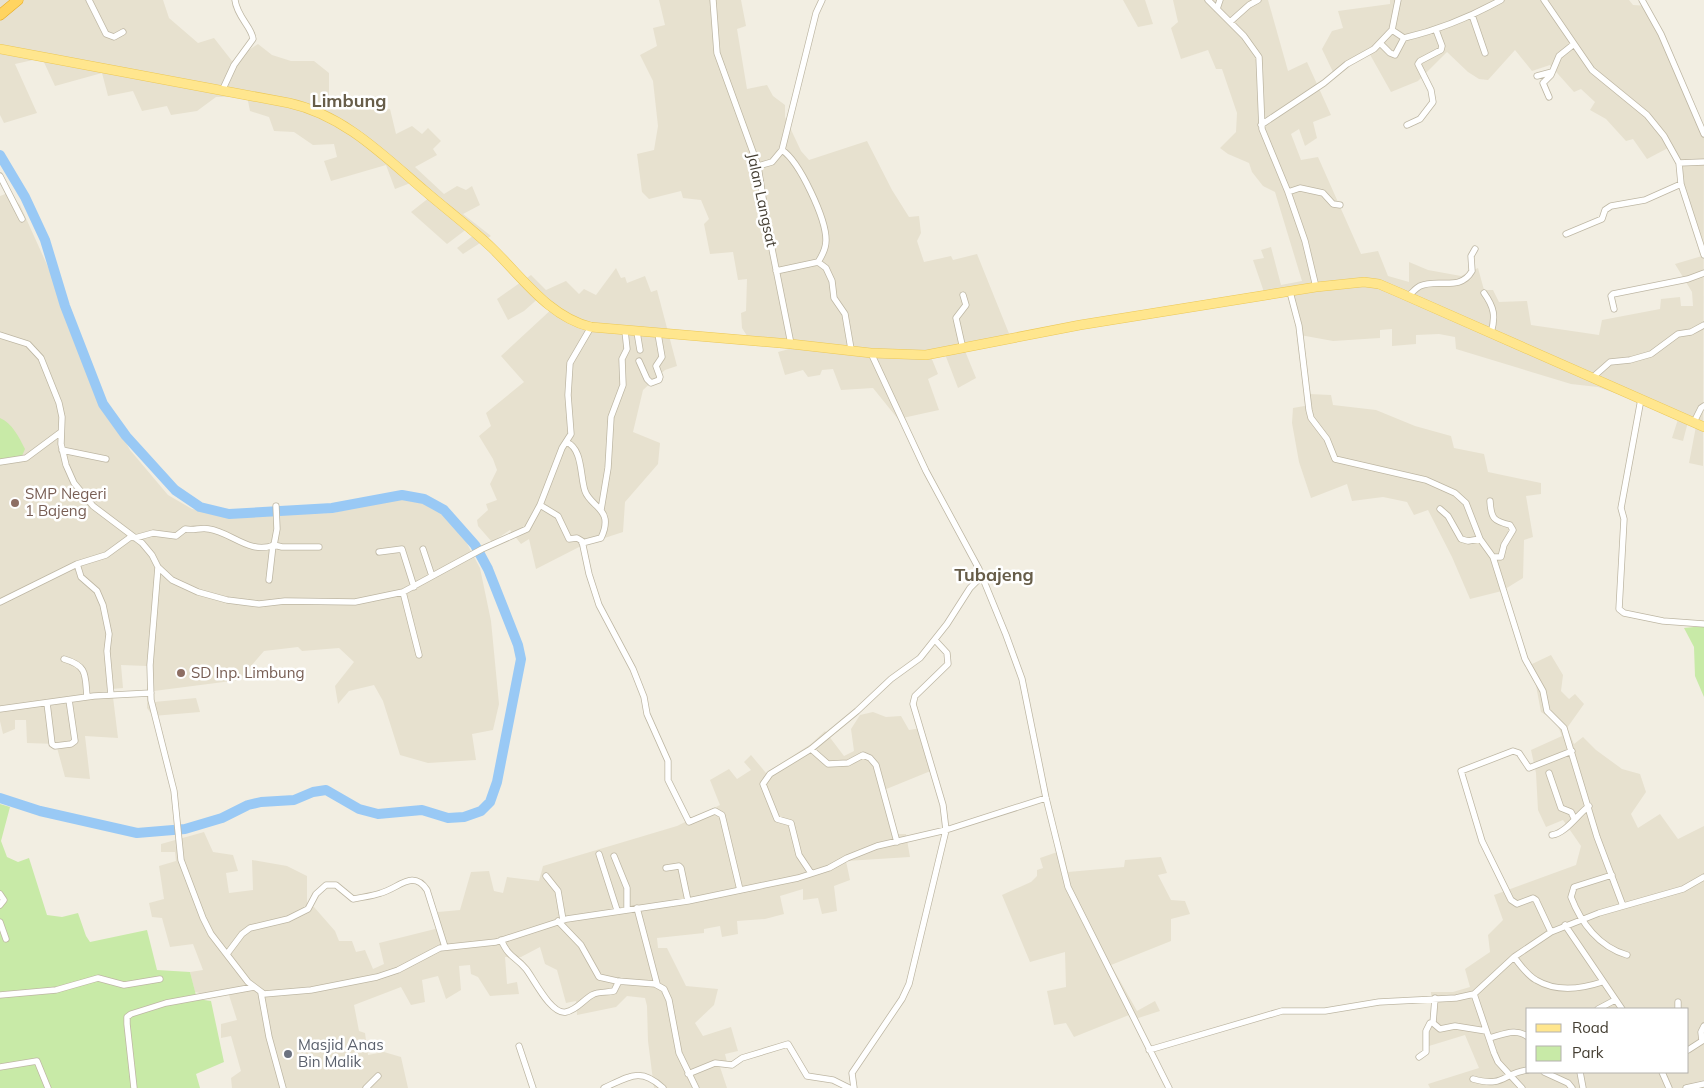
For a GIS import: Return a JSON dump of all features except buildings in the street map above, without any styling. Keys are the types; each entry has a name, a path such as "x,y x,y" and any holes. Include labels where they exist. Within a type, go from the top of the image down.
{"highway":[{"path":"0,15 18,0"}],"main road":[{"path":"0,48 298,104 319,112 346,127 377,150 481,238 546,303 574,323 591,328 791,344 870,353 926,355 1080,325 1316,287 1364,282 1382,285 1408,296 1704,427"}],"street":[{"path":"89,0 106,34 114,37 123,32"},
{"path":"222,91 234,65 253,39 253,34 237,12 235,0"},
{"name":"Jalan Langsat","path":"713,0 717,52 758,166 791,344"},
{"path":"758,166 772,162 782,150 822,0"},
{"path":"1208,0 1244,36 1259,57 1261,125 1305,241 1316,287"},
{"path":"1217,9 1220,0"},
{"path":"1230,22 1249,4 1258,0"},
{"path":"1261,125 1324,83 1347,64 1371,52 1392,30 1398,0"},
{"path":"1392,30 1404,38 1436,30 1501,0"},
{"path":"1544,0 1592,70 1633,103 1655,124 1680,163 1681,184 1704,255"},
{"path":"1642,0 1661,34 1704,134"},
{"path":"1472,15 1485,53"},
{"path":"1407,125 1420,119 1433,102 1434,97 1418,64 1420,61 1441,50 1442,46 1436,30"},
{"path":"1380,43 1390,53 1395,55 1404,38"},
{"path":"1549,97 1543,83 1552,72 1559,56 1574,44"},
{"path":"1537,76 1552,72"},
{"path":"782,150 807,186 820,210 826,242 818,262"},
{"path":"1680,163 1704,162"},
{"path":"0,176 22,220"},
{"path":"1566,234 1602,219 1604,210 1611,206 1645,200 1681,184"},
{"path":"1288,192 1300,188 1323,193 1335,205 1340,205"},
{"path":"1408,296 1421,286 1454,284 1464,280 1472,271 1470,256 1475,249"},
{"path":"776,271 818,262 826,268 833,285 834,298 845,314 851,350"},
{"path":"1614,309 1611,296 1617,292 1683,280 1704,273"},
{"path":"1290,292 1299,326 1311,418 1327,439 1333,456 1338,460 1426,480 1455,493 1466,503 1480,540 1492,557 1525,659 1543,691 1547,711 1564,728 1597,837 1623,906"},
{"path":"1484,292 1492,303 1495,314 1491,333"},
{"path":"963,295 966,305 956,316 956,322 963,349"},
{"path":"1593,378 1610,362 1630,360 1651,354 1678,334 1694,331 1704,325"},
{"path":"0,335 28,344 41,358 59,403 62,450 66,465 78,489 93,506 134,537 152,555 158,567 172,580 189,588 241,603 285,601 355,602 403,592 482,548 527,529 540,505 572,429 568,395 570,363 591,328"},
{"path":"601,510 608,468 611,417 623,385 622,359 627,349 625,331"},
{"path":"637,332 640,350"},
{"path":"639,361 648,381 652,383 658,380 660,377 656,364 662,357 658,334"},
{"path":"870,353 922,462 982,576 1020,673 1046,798 1068,887 1169,1088"},
{"path":"1641,399 1621,508 1624,519 1619,609 1624,614 1663,621 1704,624"},
{"path":"1694,422 1700,408 1704,406"},
{"path":"0,462 26,458 61,432"},
{"path":"566,442 571,444 576,453 586,495 601,510 606,520 602,535 597,540 582,543"},
{"path":"62,450 106,459"},
{"path":"1490,501 1494,518 1499,523 1510,525 1513,533 1505,542 1501,557 1492,557"},
{"path":"540,505 558,516 568,539 579,538 582,543 599,605 633,669 644,697 647,714 668,761 668,780 689,822 716,812 722,815 740,890"},
{"path":"269,580 277,507"},
{"path":"1440,508 1448,516 1461,539 1468,541 1480,540"},
{"path":"0,602 77,564 106,555 134,537 153,533 176,536 185,529 194,531 206,528 247,546 319,547"},
{"path":"379,552 402,548 414,587"},
{"path":"423,549 432,576"},
{"path":"77,564 81,577 97,591 103,605 109,634 107,651 112,695"},
{"path":"158,567 150,665 151,693 154,718 174,791 176,824 183,868 211,934 261,993 311,990 377,977 398,970 445,947 501,940 561,920 617,910 688,901 780,882 829,868 857,854 946,830 1046,798"},
{"path":"811,873 799,855 791,823 778,820 763,786 770,774 811,749 857,711 890,678 920,658 935,640 970,588 982,576"},
{"path":"403,592 419,655"},
{"path":"854,1088 852,1073 902,999 909,984 946,830 943,805 913,704 915,696 948,664 947,653 935,640"},
{"path":"64,659 76,662 83,668 87,697"},
{"path":"0,709 87,697 151,693"},
{"path":"48,703 52,744 55,746 71,744 75,741 69,700"},
{"path":"811,749 828,764 848,763 863,755 870,758 877,768 897,842"},
{"path":"1551,932 1536,900 1532,898 1517,904 1511,900 1482,841 1461,771 1513,751 1519,753 1529,768 1572,752"},
{"path":"1549,773 1561,808 1571,812 1574,818"},
{"path":"1552,835 1565,829 1574,818 1589,806"},
{"path":"599,854 617,910"},
{"path":"614,856 627,888 626,909"},
{"path":"666,868 681,868 688,901"},
{"path":"1612,875 1573,888 1571,897 1581,919 1604,944 1627,955"},
{"path":"546,876 558,891 561,920 580,945 596,974 603,979 657,984"},
{"path":"1149,1050 1282,1011 1326,1011 1379,1002 1474,994 1514,957 1551,932 1581,919 1683,889 1704,877"},
{"path":"227,954 242,934 250,928 288,919 308,909 316,894 326,885 336,885 353,899 382,893 402,882 414,880 422,883 427,890 445,947"},
{"path":"0,894 4,900 0,905"},
{"path":"637,908 657,984 667,994 676,1041 688,1074 696,1088"},
{"path":"0,922 6,939"},
{"path":"1565,925 1621,1008"},
{"path":"501,940 508,956 527,970 546,999 559,1012 565,1013 573,1010 593,994 614,991 619,981"},
{"path":"1514,957 1530,976 1546,984 1571,989 1602,982"},
{"path":"0,995 56,990 98,978 124,985 160,979"},
{"path":"134,1088 127,1024 129,1016 166,1003 254,987"},
{"path":"261,993 269,1037 283,1088"},
{"path":"1474,994 1498,1062 1522,1088"},
{"path":"1435,998 1433,1022 1440,1029 1455,1026 1486,1031"},
{"path":"1600,1008 1615,1000"},
{"path":"1678,1002 1678,1008"},
{"path":"1419,1057 1426,1052 1427,1026 1433,1022"},
{"path":"1689,1049 1702,1042 1701,1032 1704,1026"},
{"path":"1489,1038 1509,1032 1526,1032"},
{"path":"688,1074 715,1063 732,1065 742,1058 788,1044 792,1048 805,1074 833,1080 849,1088"},
{"path":"520,1046 533,1088"},
{"path":"0,1067 36,1061 40,1065 48,1088"},
{"path":"1473,1079 1492,1084 1499,1083 1510,1076 1526,1071"},
{"path":"1546,1073 1568,1083 1572,1088"},
{"path":"1580,1073 1583,1088"},
{"path":"1662,1073 1669,1088"},
{"path":"604,1088 623,1079 644,1075 652,1078 663,1088"},
{"path":"366,1088 378,1076"},
{"path":"1686,1088 1704,1084"}],"shaded area":[{"path":"0,0 163,0 169,18 198,43 214,38 232,61 258,44 272,55 291,61 314,61 329,73 329,102 350,110 390,109 396,134 412,126 422,134 428,128 441,141 433,149 437,155 415,167 444,194 457,186 466,190 472,186 480,205 463,214 491,236 463,254 457,248 474,235 468,228 447,244 411,212 430,197 413,182 395,189 386,165 331,181 324,161 337,157 334,144 313,145 294,132 274,131 269,117 250,111 247,96 216,97 197,111 171,115 167,106 142,111 133,91 108,96 102,73 55,86 42,58 15,64 37,113 4,123 0,115"},
{"path":"659,0 741,0 746,26 737,29 747,89 767,85 773,96 785,105 785,117 801,151 809,160 867,141 892,190 909,217 919,216 921,233 917,241 924,262 951,256 953,260 977,254 1010,336 963,346 976,378 958,388 943,349 929,352 938,374 928,379 939,410 898,419 873,388 841,390 833,369 822,370 820,375 808,377 803,370 785,375 778,352 789,349 789,342 749,339 742,328 741,313 746,311 747,279 738,280 733,252 710,254 704,224 709,219 701,200 683,198 681,191 649,199 642,192 637,154 654,150 658,126 653,81 640,55 657,46 653,28 665,25"},
{"path":"1123,0 1145,0 1153,24 1138,27"},
{"path":"1173,0 1268,0 1288,71 1307,62 1331,115 1313,122 1317,138 1305,146 1299,129 1291,134 1301,160 1318,157 1361,254 1378,251 1388,276 1409,282 1409,262 1428,270 1461,276 1478,268 1484,290 1493,290 1499,302 1527,301 1531,325 1599,335 1602,320 1660,309 1661,299 1680,297 1681,306 1693,306 1692,292 1675,264 1702,256 1674,157 1668,148 1647,159 1633,139 1626,141 1606,119 1590,110 1595,102 1581,89 1574,92 1550,65 1532,71 1515,50 1488,80 1479,79 1468,72 1447,52 1418,81 1391,92 1368,51 1333,72 1322,49 1332,31 1343,28 1338,11 1390,4 1390,0 1629,0 1633,5 1648,6 1676,62 1704,128 1703,466 1689,463 1697,421 1689,418 1683,441 1672,438 1679,416 1598,387 1571,384 1456,349 1455,337 1439,334 1416,335 1416,344 1392,346 1392,329 1380,330 1380,338 1333,341 1300,335 1289,290 1265,295 1253,260 1264,258 1261,250 1271,247 1281,285 1302,281 1275,192 1263,186 1252,172 1249,163 1228,154 1220,148 1236,132 1237,113 1222,69 1216,69 1208,50 1181,59 1171,28 1178,22"},
{"path":"8,193 20,205 71,318 93,384 130,450 168,495 192,509 238,515 333,513 402,496 447,506 480,568 491,621 499,704 493,730 472,734 476,760 428,763 400,755 383,701 374,685 349,691 338,704 335,686 354,662 339,648 302,651 298,647 264,651 239,680 154,691 154,702 196,698 200,712 153,716 147,708 147,666 121,665 123,688 112,689 118,738 85,736 90,779 65,777 56,744 27,743 26,720 15,720 15,729 3,734 0,721 0,196"},
{"path":"616,268 621,278 625,277 627,283 645,276 651,292 657,290 677,366 665,370 643,390 633,432 660,443 658,464 625,502 623,532 583,545 536,569 529,539 521,544 510,530 492,542 478,526 477,520 488,510 486,504 497,500 490,484 497,470 493,459 479,436 491,426 486,413 524,382 501,356 554,307 541,296 524,311 508,320 497,299 531,275 546,290 566,281 579,294 584,289 596,295"},
{"path":"1309,394 1331,395 1333,405 1376,410 1415,426 1451,436 1454,448 1484,454 1488,472 1541,483 1541,494 1526,496 1533,537 1524,540 1523,578 1502,591 1470,599 1452,557 1428,510 1414,515 1407,502 1383,497 1352,501 1347,484 1311,498 1299,462 1292,423 1293,408 1310,405"},
{"path":"1551,655 1563,675 1561,691 1569,699 1575,694 1584,704 1567,728 1574,744 1583,737 1596,750 1622,769 1640,774 1646,792 1631,814 1638,828 1660,814 1678,839 1704,826 1704,1080 1692,1083 1693,1088 1430,1088 1428,1084 1479,1068 1465,1035 1429,1046 1426,1031 1428,1020 1432,1018 1431,992 1453,992 1470,987 1465,969 1490,952 1488,935 1503,920 1494,895 1576,865 1581,846 1563,820 1546,827 1538,810 1536,773 1531,750 1562,736 1556,721 1541,712 1532,664"},
{"path":"873,712 886,717 901,716 909,730 922,728 933,770 884,790 897,834 906,834 910,857 846,861 850,880 834,886 837,911 822,914 818,898 803,900 803,889 780,896 784,914 765,919 737,921 738,934 722,937 720,926 704,929 704,933 657,938 658,948 667,948 686,986 718,989 714,1005 695,1023 703,1036 731,1027 738,1051 725,1054 727,1062 720,1067 727,1088 654,1088 645,998 627,996 616,1007 577,1015 576,1001 566,1003 557,970 545,964 540,947 521,957 505,957 507,984 517,982 519,994 490,996 478,977 471,974 470,965 459,966 461,990 446,999 438,976 422,980 425,1002 411,1005 401,987 354,1005 359,1031 365,1033 368,1055 384,1052 401,1057 408,1088 232,1088 231,1078 241,1071 231,1036 221,1038 221,1024 237,1020 227,989 205,994 195,992 190,972 203,970 193,944 170,947 162,918 152,917 149,903 164,899 159,866 176,861 175,852 161,852 161,844 204,832 213,852 233,855 238,871 226,873 229,893 253,890 252,860 287,866 307,876 307,906 314,907 335,931 339,941 352,941 356,952 365,950 373,969 384,964 379,943 439,928 438,912 460,910 471,872 489,871 494,891 503,893 507,877 539,881 543,866 677,826 720,805 710,780 729,769 737,779 751,770 744,762 751,755 766,773 811,744 825,731 844,756 854,751 851,729 860,715"},
{"path":"1063,850 1068,872 1124,867 1125,860 1161,857 1167,873 1158,875 1171,900 1185,901 1190,914 1171,919 1171,941 1111,965 1137,1011 1155,1001 1160,1011 1132,1020 1129,1015 1074,1037 1066,1023 1054,1025 1047,991 1066,987 1065,952 1030,962 1002,895 1031,882 1037,876 1037,870 1043,868 1040,858"}],"green space":[{"path":"0,418 8,423 18,435 25,449 22,456 0,460"},
{"path":"1704,626 1704,697 1695,676 1694,647 1684,628"},
{"path":"0,804 10,807 1,841 7,857 18,862 29,858 47,915 62,917 78,913 90,942 147,930 157,970 190,972 197,999 211,1001 224,1062 196,1074 200,1088 0,1088"}],"waterway":[{"path":"0,155 25,197 45,240 65,306 103,404 126,436 175,490 200,507 229,514 332,508 402,495 424,499 444,510 475,545 488,569 518,645 521,659 497,782 490,802 481,811 464,817 448,818 422,810 378,814 359,809 326,790 313,792 294,800 261,802 248,805 222,818 185,829 137,833 40,811 0,798"}],"place":[{"name":"SMP Negeri 1 Bajeng","path":"15,503"},
{"name":"SD Inp. Limbung","path":"181,673"},
{"name":"Masjid Anas Bin Malik","path":"288,1054"}],"district":[{"name":"Limbung","path":"349,101"},
{"name":"Tubajeng","path":"994,575"}]}
